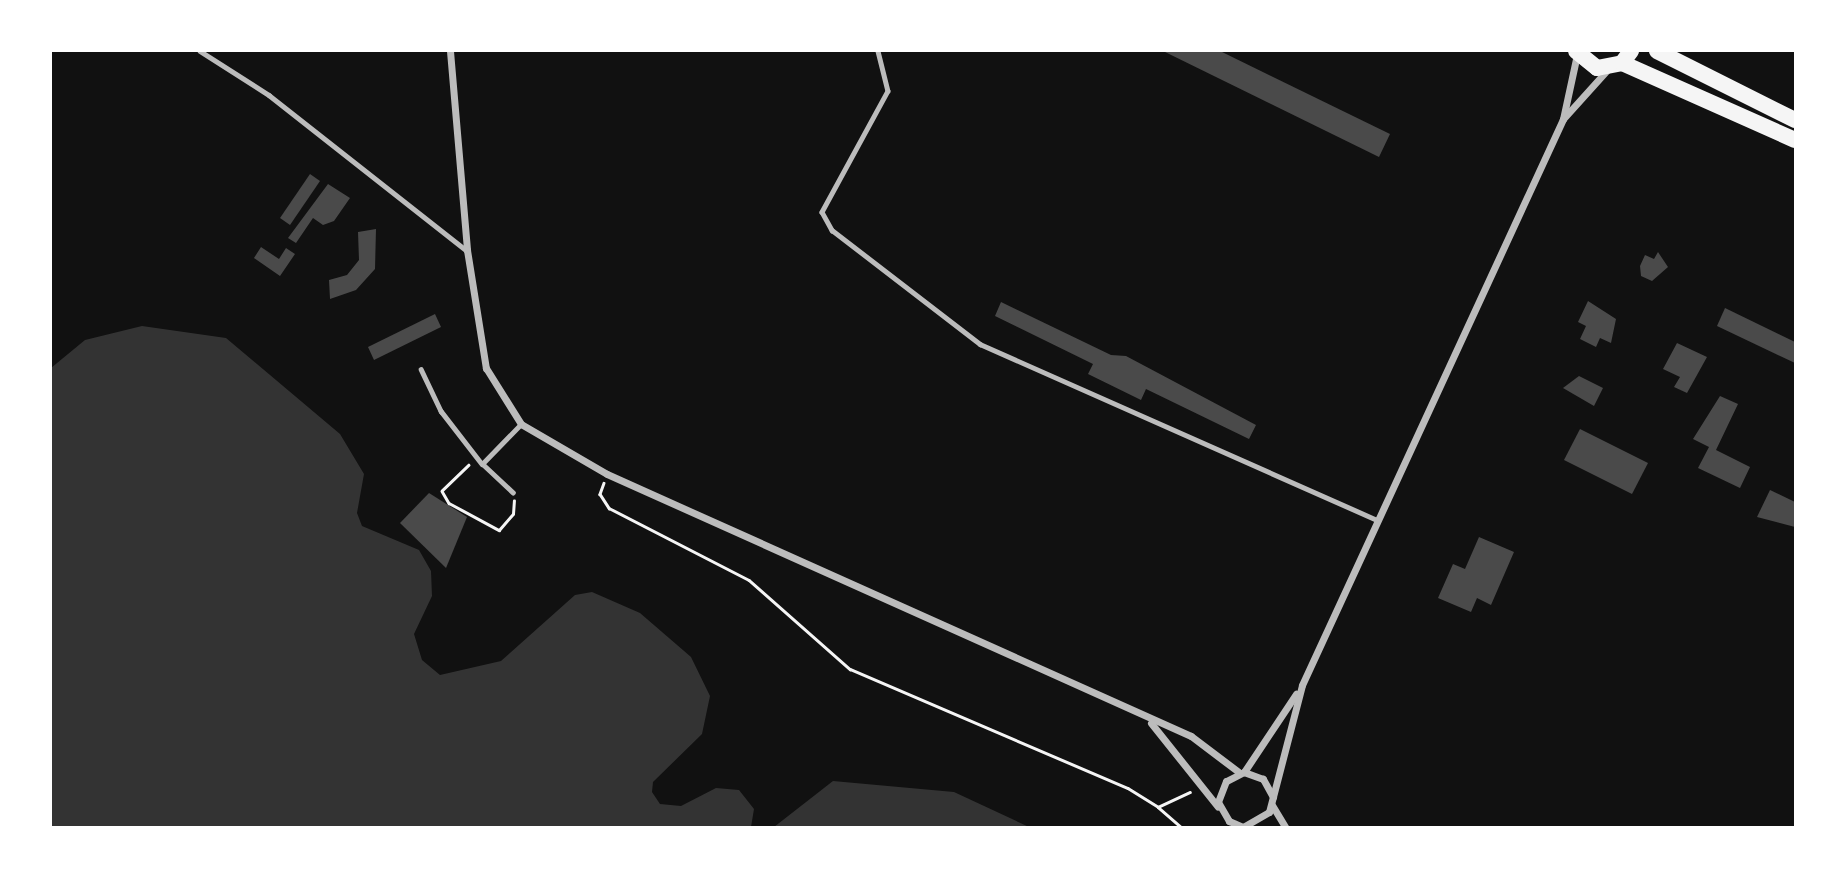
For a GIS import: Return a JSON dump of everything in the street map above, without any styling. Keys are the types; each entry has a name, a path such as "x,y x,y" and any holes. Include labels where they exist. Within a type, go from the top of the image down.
{"highway":[{"path":"1657,51 1795,120"},
{"path":"1576,52 1585,63 1621,60 1795,140"}],"street":[{"path":"450,51 467,250 486,368 521,424 607,474 1151,723 1206,744 1242,773 1263,779 1285,827"},
{"path":"1151,723 1220,809 1237,826 1259,823 1272,801 1303,685 1375,519 1563,119 1576,52"},
{"path":"1563,119 1621,60"},
{"path":"1220,809 1222,787 1242,773 1303,685"}],"lane":[{"path":"200,51 269,95 467,250"},
{"path":"878,51 888,92 822,212 832,230 980,344 1375,519"},
{"path":"421,369 441,411 482,464 513,493"},
{"path":"482,464 521,424"}],"path":[{"path":"477,458 442,491 445,499 499,530 513,514 513,493"},
{"path":"607,474 600,494 609,508 749,580 850,669 1128,788 1158,807 1181,827"},
{"path":"1158,807 1193,791"}],"shaded area":[{"path":"142,326 226,338 340,434 364,474 357,513 362,526 419,550 431,571 432,596 414,634 422,660 440,675 501,661 575,595 592,592 640,613 691,657 710,696 702,734 653,782 652,792 660,804 681,806 716,788 739,790 754,809 751,827 51,827 51,368 85,340"},
{"path":"833,781 954,792 1029,827 774,827"}],"building":[{"path":"1163,51 1220,51 1390,134 1379,157"},
{"path":"310,174 320,181 290,225 280,218"},
{"path":"328,184 350,198 334,221 323,225 313,218 296,243 288,238"},
{"path":"376,229 375,269 356,290 330,299 329,280 347,275 359,260 358,232"},
{"path":"261,247 279,259 286,248 295,254 280,276 254,258"},
{"path":"1658,252 1668,267 1652,281 1641,276 1640,266 1645,255 1654,259"},
{"path":"1588,301 1616,319 1611,343 1600,338 1596,347 1580,339 1586,326 1578,322"},
{"path":"1001,302 1111,355 1126,356 1256,425 1249,439 1146,389 1141,400 1088,374 1093,364 995,316"},
{"path":"1725,308 1795,342 1795,363 1717,326"},
{"path":"435,314 441,327 374,360 368,347"},
{"path":"1677,343 1707,357 1687,393 1674,387 1680,377 1663,369"},
{"path":"1579,376 1603,388 1594,406 1563,388"},
{"path":"1720,396 1738,404 1716,450 1750,467 1740,488 1698,468 1709,447 1693,439"},
{"path":"1580,429 1648,463 1632,494 1564,460"},
{"path":"1770,490 1795,502 1795,527 1757,517"},
{"path":"429,493 467,517 446,568 400,523"},
{"path":"1479,537 1514,552 1491,605 1477,598 1471,612 1438,598 1453,564 1465,569"}]}
